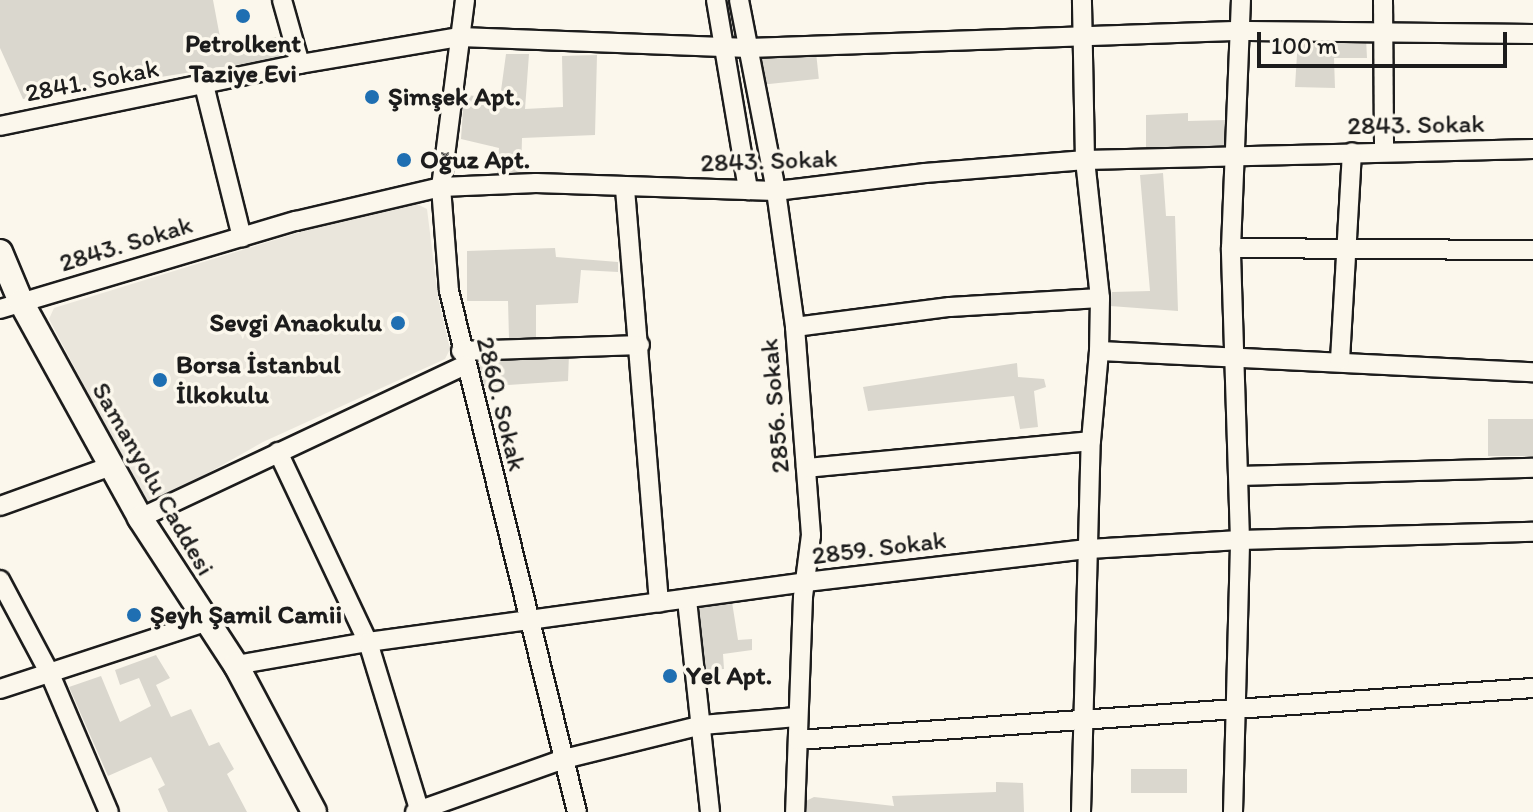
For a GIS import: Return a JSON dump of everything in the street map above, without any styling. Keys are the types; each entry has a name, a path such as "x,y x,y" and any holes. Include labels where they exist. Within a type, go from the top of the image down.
{"street":[{"path":"282,0 300,64"},
{"name":"2860. Sokak","path":"465,0 441,187 449,291 528,623 577,812"},
{"path":"716,0 748,190"},
{"name":"2856. Sokak","path":"739,0 776,191 795,327 811,535 797,717 795,812"},
{"path":"1081,812 1091,441 1100,298 1085,160 1082,0"},
{"path":"1233,812 1240,540 1231,248 1241,0"},
{"path":"1383,0 1384,151"},
{"name":"2841. Sokak","path":"0,126 300,64 460,37 749,48 1241,31 1533,34"},
{"path":"204,85 242,237"},
{"name":"2843. Sokak","path":"11,306 242,237 441,187 536,183 625,189 776,191 925,173 1085,160 1533,149"},
{"path":"1340,360 1352,152"},
{"path":"625,189 659,603"},
{"path":"1231,248 1533,250"},
{"name":"Samanyolu Caddesi","path":"0,252 11,306 205,622 236,665 314,812"},
{"path":"795,327 950,307 1100,298"},
{"path":"140,518 463,358 640,345"},
{"path":"1099,351 1340,360 1533,372"},
{"path":"806,468 1091,441"},
{"path":"278,452 368,642 418,811 564,759 702,725 797,717"},
{"path":"0,506 111,466"},
{"path":"1239,476 1533,468"},
{"name":"2859. Sokak","path":"236,665 368,642 528,623 806,582 1089,549 1240,540 1533,532"},
{"path":"0,580 50,674 109,812"},
{"path":"687,600 710,812"},
{"path":"0,689 205,622"},
{"path":"798,740 1533,688"}],"shaded area":[{"path":"0,0 213,0 222,48 276,37 280,58 23,99 0,48"},
{"path":"1298,38 1366,38 1367,58 1334,58 1335,88 1295,87"},
{"path":"816,52 819,79 761,85 758,58"},
{"path":"506,54 529,54 525,109 563,107 562,56 597,55 595,135 522,138 521,174 497,173 499,148 461,139 464,95 500,98"},
{"path":"1188,113 1188,121 1227,120 1228,149 1146,149 1146,115"},
{"path":"1163,173 1166,216 1175,216 1178,311 1110,306 1112,292 1150,291 1140,175"},
{"path":"415,203 427,209 438,297 450,349 445,359 263,442 160,500 145,501 49,319 54,308 320,226"},
{"path":"555,248 556,257 618,262 618,272 581,270 578,303 536,305 536,338 509,339 508,301 467,301 467,251"},
{"path":"569,354 568,381 477,387 474,357"},
{"path":"1017,363 1018,377 1044,379 1046,387 1034,391 1038,427 1020,429 1014,396 868,411 863,387"},
{"path":"1488,419 1533,419 1533,456 1488,456"},
{"path":"732,602 738,640 752,639 752,650 723,654 724,669 705,670 694,607"},
{"path":"156,655 170,678 156,685 171,717 191,709 209,746 219,742 234,769 227,774 247,812 168,812 158,789 165,785 151,757 108,776 69,687 101,676 120,722 151,706 139,678 120,685 115,670"},
{"path":"1131,769 1187,769 1187,793 1131,793"},
{"path":"996,782 1023,783 1024,812 806,812 806,801 814,797 894,806 892,796 996,792"}],"place":[{"name":"Petrolkent Taziye Evi","path":"243,16"},
{"name":"Şimşek Apt.","path":"372,97"},
{"name":"Oğuz Apt.","path":"404,160"},
{"name":"Sevgi Anaokulu","path":"398,323"},
{"name":"Borsa İstanbul İlkokulu","path":"160,380"},
{"name":"Şeyh Şamil Camii","path":"134,615"},
{"name":"Yel Apt.","path":"670,676"}]}
